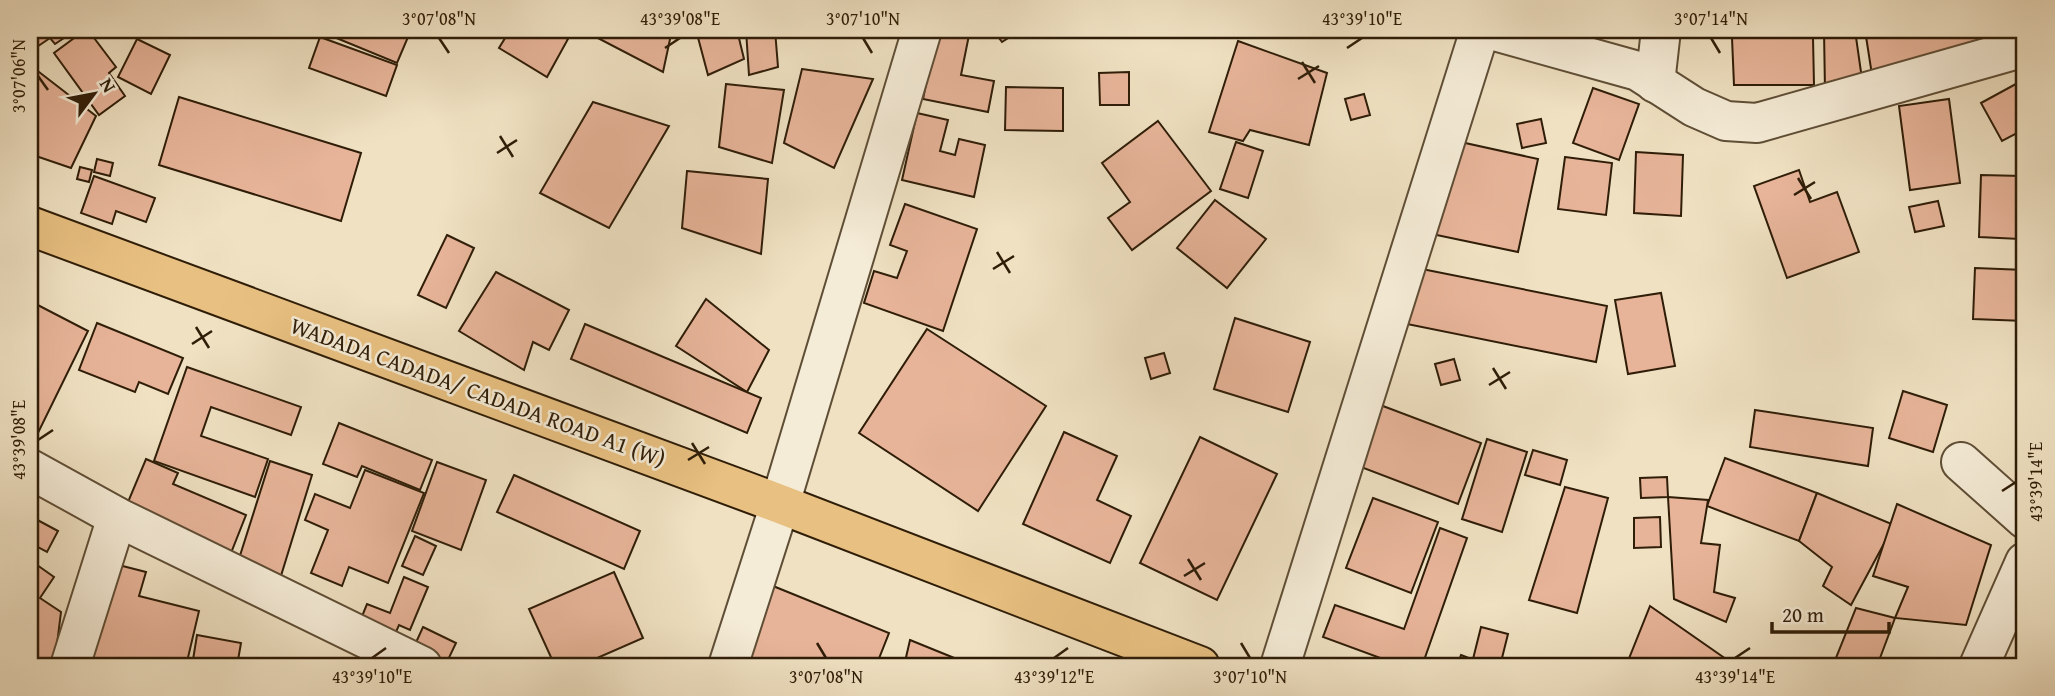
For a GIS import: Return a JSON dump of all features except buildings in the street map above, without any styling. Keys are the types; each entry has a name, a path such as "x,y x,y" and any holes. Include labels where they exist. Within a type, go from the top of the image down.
{"main road":[{"name":"WADADA CADADA/ CADADA ROAD A1 (W)","path":"30,226 780,504 1200,666"}],"street":[{"path":"728,666 780,504 922,30"},
{"path":"1280,666 1480,30"},
{"path":"1491,30 1638,71 1694,107 1726,121 1757,123 2025,47"},
{"path":"1655,83 1661,30"},
{"path":"1961,462 2025,519"},
{"path":"30,469 117,517 422,666"},
{"path":"69,666 117,517"},
{"path":"1979,666 2025,562"}]}
